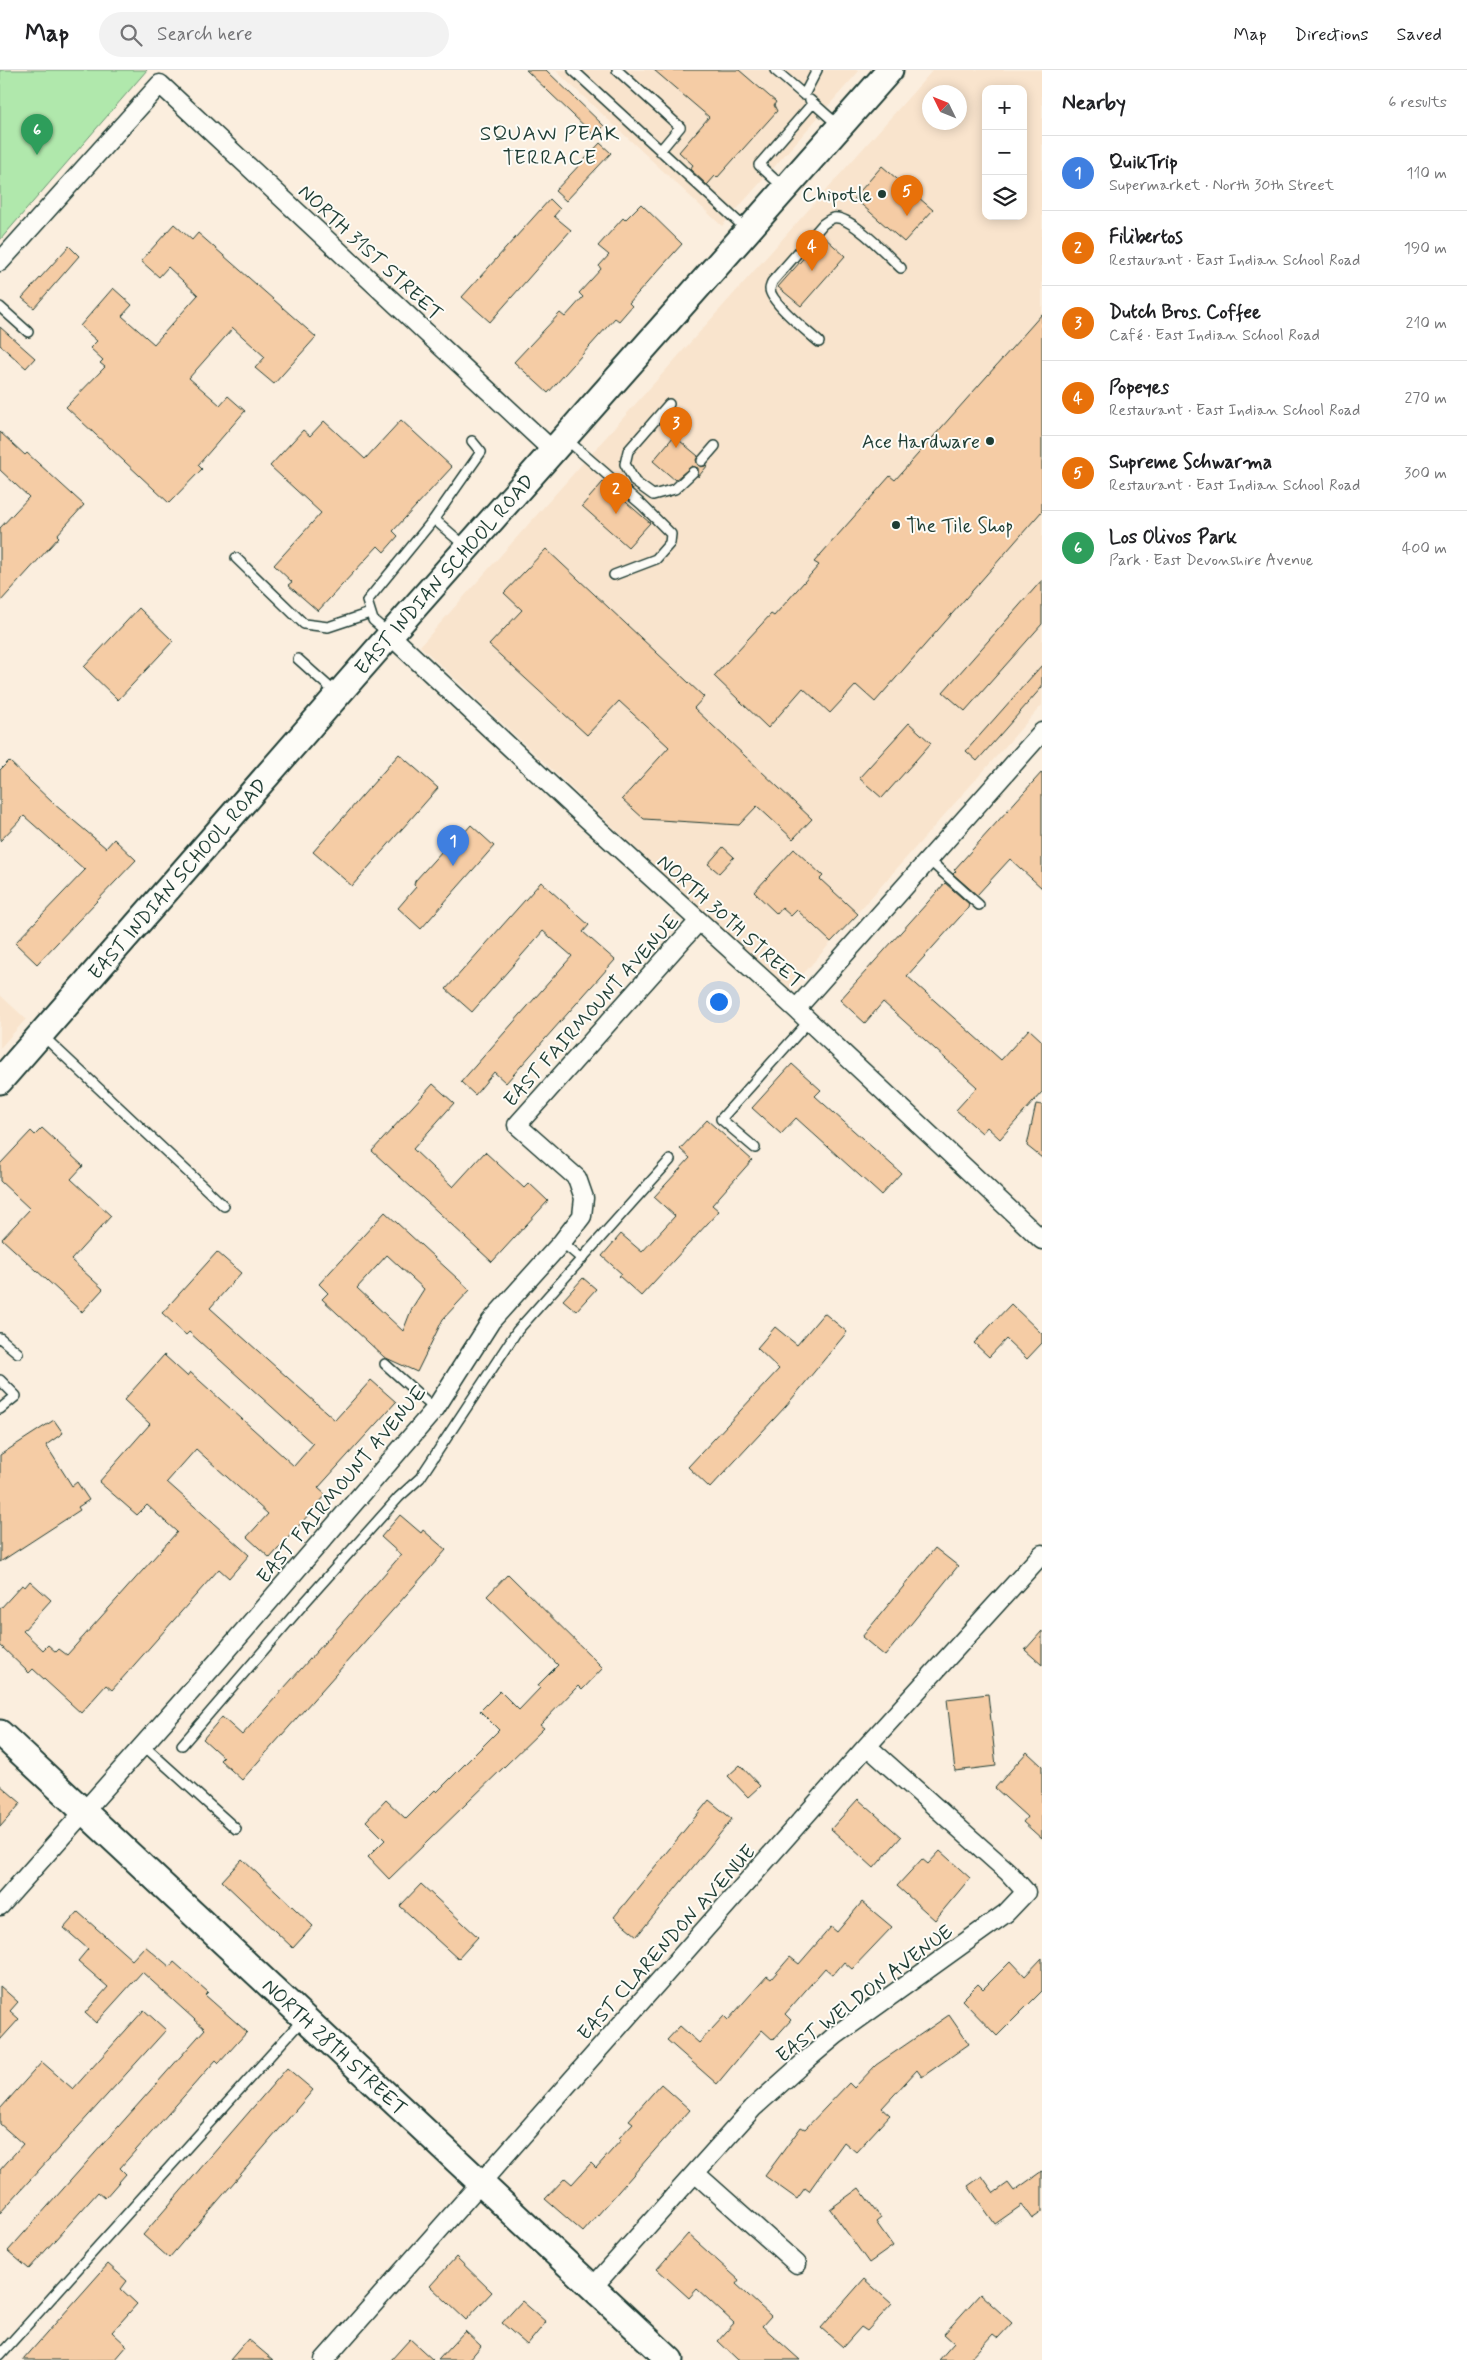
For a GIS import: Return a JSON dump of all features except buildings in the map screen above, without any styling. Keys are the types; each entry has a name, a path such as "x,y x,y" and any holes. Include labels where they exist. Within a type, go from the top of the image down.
{"main road":[{"name":"EAST INDIAN SCHOOL ROAD","path":"0,1081 390,635 890,70"},
{"name":"NORTH 28TH STREET","path":"0,1732 480,2184 670,2360"}],"street":[{"name":"NORTH 31ST STREET","path":"0,262 160,84 559,444"},
{"name":"NORTH 30TH STREET","path":"390,635 802,1015 1042,1240"},
{"path":"802,1015 929,860 1042,732"},
{"name":"EAST FAIRMOUNT AVENUE","path":"0,1906 143,1745 435,1409 491,1321 562,1242 582,1216 584,1198 577,1178 517,1125 698,921"},
{"name":"EAST CLARENDON AVENUE","path":"324,2360 867,1746 1042,1554"},
{"name":"EAST WELDON AVENUE","path":"592,2288 753,2108 836,2035 1006,1913 1026,1892 1008,1872 867,1746"},
{"path":"695,2173 797,2264"}],"lane":[{"path":"573,70 748,231"},
{"path":"617,70 680,127 660,150"},
{"path":"775,70 840,126"},
{"path":"804,95 817,70"},
{"path":"785,188 758,165 813,103"},
{"path":"819,342 782,308 773,298 770,290 772,282 823,224 833,218 842,218 855,226 901,268"},
{"path":"0,307 28,332"},
{"path":"669,404 628,452 625,464 635,482 653,495 676,489 692,472"},
{"path":"390,635 373,620 367,601 434,519 482,452 472,441"},
{"path":"559,444 648,510 670,534 670,543 656,559 614,575"},
{"path":"702,460 715,446"},
{"path":"434,519 468,548"},
{"path":"236,558 304,624 328,627 370,613"},
{"path":"298,659 338,695"},
{"path":"929,860 980,905"},
{"path":"755,1148 721,1118 802,1015"},
{"path":"41,1034 224,1206"},
{"path":"182,1745 306,1601 399,1497 420,1478 517,1331 670,1160"},
{"path":"562,1242 582,1259"},
{"path":"0,1338 18,1353"},
{"path":"384,1364 435,1409"},
{"path":"0,1380 16,1396 0,1409"},
{"path":"143,1745 236,1829"},
{"path":"0,2355 304,2018"}],"shaded area":[{"path":"555,70 860,70 722,226"},
{"path":"933,70 1042,70 1042,705 788,991 420,646"},
{"path":"0,995 26,1019 0,1048"}],"green space":[{"path":"0,70 147,70 0,240"}],"place":[{"name":"Los Olivos Park","path":"37,155"},
{"name":"Chipotle","path":"882,194"},
{"name":"Supreme Schwarma","path":"907,216"},
{"name":"Popeyes","path":"812,271"},
{"name":"Ace Hardware","path":"990,441"},
{"name":"Dutch Bros. Coffee","path":"676,448"},
{"name":"Filibertos","path":"616,514"},
{"name":"The Tile Shop","path":"896,525"},
{"name":"QuikTrip","path":"453,866"}],"district":[{"name":"SQUAW PEAK TERRACE","path":"550,145"}]}
